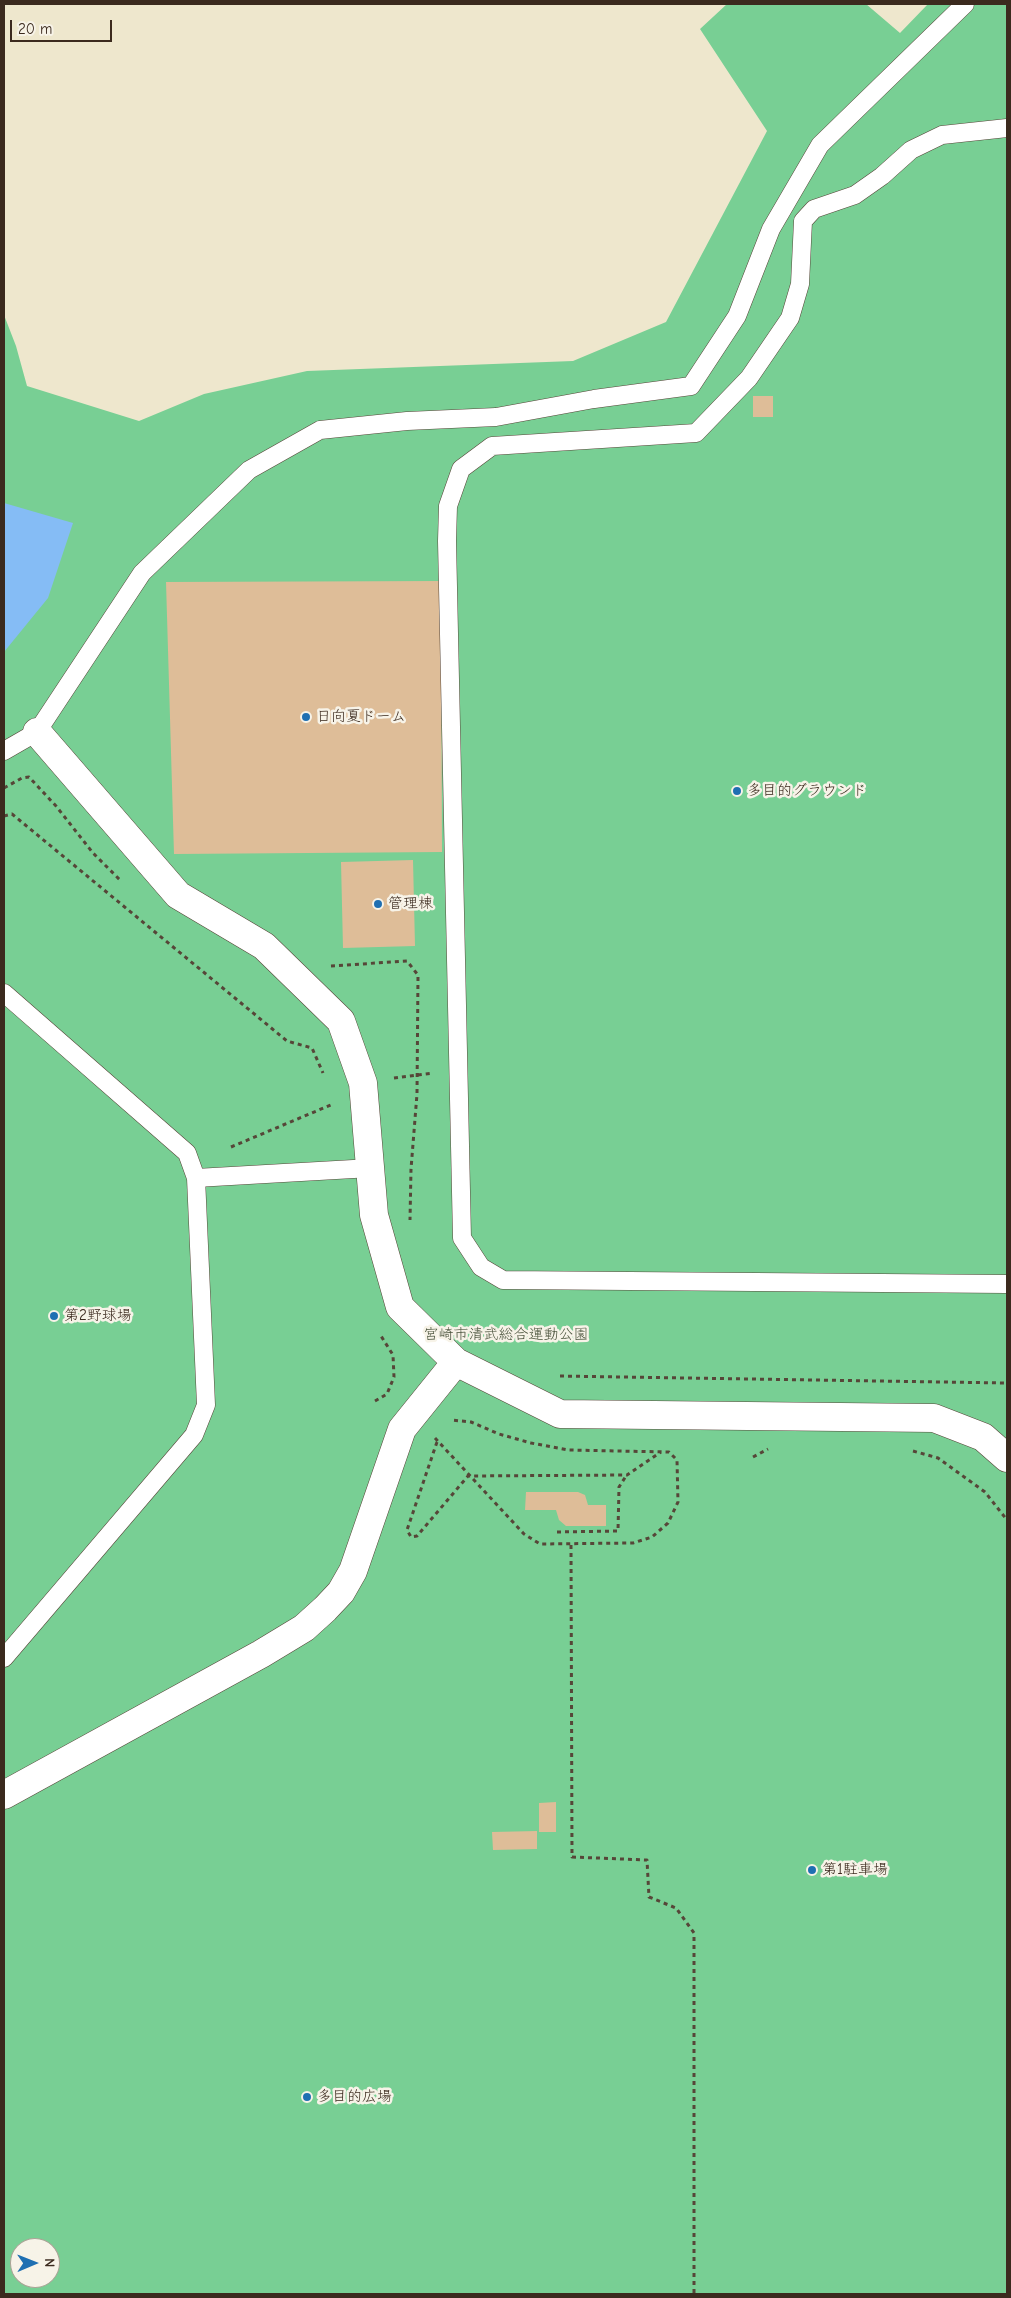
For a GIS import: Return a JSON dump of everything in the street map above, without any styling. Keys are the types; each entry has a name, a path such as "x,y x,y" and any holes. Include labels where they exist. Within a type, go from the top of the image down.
{"street":[{"path":"38,732 178,895 264,946 341,1021 363,1083 374,1215 400,1307 456,1362 560,1414 934,1418 983,1437 1007,1458"},
{"path":"4,1795 262,1654 304,1628 326,1609 340,1592 353,1571 402,1429 456,1362"}],"lane":[{"path":"4,751 38,732 142,573 249,470 320,430 407,421 496,417 594,399 691,386 737,316 771,229 820,145 965,4"},
{"path":"1007,128 942,136 911,150 882,176 855,195 814,209 803,221 800,284 790,318 750,378 696,433 492,446 461,469 448,506 447,541 462,1238 481,1267 503,1280 1007,1284"},
{"path":"4,993 187,1153 196,1178 206,1405 194,1435 4,1658"},
{"path":"196,1178 371,1168"}],"path":[{"path":"4,816 12,814 287,1041 312,1048 324,1075"},
{"path":"363,1083 459,1070"},
{"path":"223,1151 336,1102"},
{"path":"437,1441 407,1530 411,1537 417,1536 468,1476 627,1475"},
{"path":"753,1457 773,1446"},
{"path":"443,1448 524,1534 540,1544 634,1543 652,1537 668,1523 678,1502 678,1469"},
{"path":"910,1450 938,1458 985,1492 1007,1520"},
{"path":"556,1532 618,1531 619,1487 627,1475 662,1452"},
{"path":"571,1545 572,1857 647,1860 649,1897 676,1908 694,1933 694,2294"}],"green space":[{"name":"宮崎市清武総合運動公園","path":"727,4 866,4 900,33 928,4 1007,4 1007,2294 4,2294 4,315 16,346 27,386 139,421 204,394 307,371 573,361 666,322 767,131 700,29"}],"water":[{"path":"4,503 73,523 48,598 4,652"}],"building":[{"path":"753,396 773,396 773,417 753,417"},
{"name":"日向夏ドーム","path":"441,581 442,852 174,854 166,582"},
{"name":"管理棟","path":"413,860 415,946 343,948 341,862"},
{"path":"526,1492 578,1492 585,1495 588,1505 606,1505 606,1526 566,1526 559,1520 556,1510 525,1510"},
{"path":"556,1802 556,1832 539,1832 539,1803"},
{"path":"537,1831 537,1849 493,1850 492,1832"}],"place":[{"name":"日向夏ドーム","path":"306,717"},
{"name":"多目的グラウンド","path":"737,791"},
{"name":"管理棟","path":"378,904"},
{"name":"第2野球場","path":"54,1316"},
{"name":"第1駐車場","path":"812,1870"},
{"name":"多目的広場","path":"307,2097"}]}
